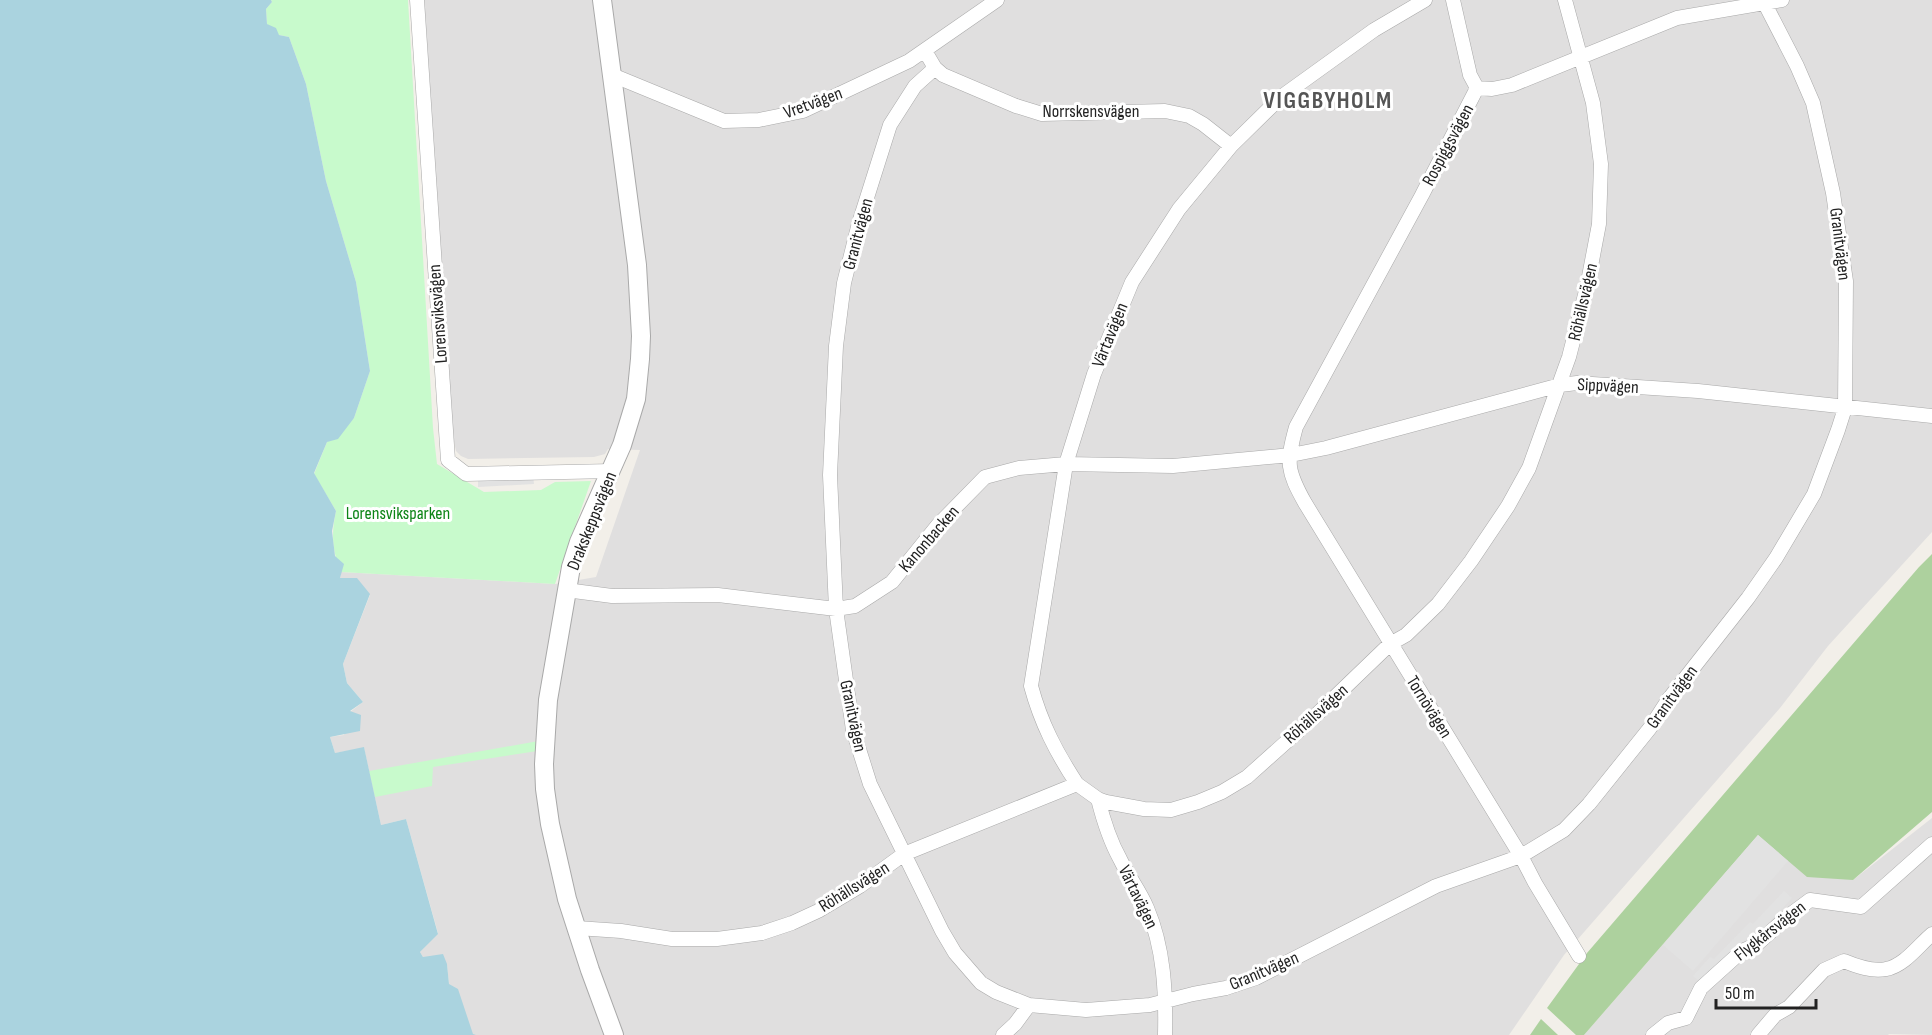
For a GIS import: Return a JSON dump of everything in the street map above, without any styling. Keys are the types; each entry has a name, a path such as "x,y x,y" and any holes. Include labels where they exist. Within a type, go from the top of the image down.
{"street":[{"name":"Lorensviksvägen","path":"417,0 448,460 466,474 612,471"},
{"name":"Drakskeppsvägen","path":"602,0 637,265 641,336 636,399 622,446 579,542 566,590 548,700 544,764 545,789 552,834 567,899 614,1035"},
{"name":"Vretvägen","path":"612,75 724,121 759,120 803,111 909,61 997,0"},
{"name":"Värtavägen","path":"1077,784 1056,752 1039,714 1031,686 1066,464 1094,374 1132,282 1179,209 1231,147 1289,91 1374,30 1425,0"},
{"path":"1453,0 1470,75 1477,88"},
{"name":"Röhällsvägen","path":"577,928 689,939 717,939 762,933 792,923 839,899 885,870 904,854 1077,784 1098,799 1123,806 1171,810 1198,802 1222,792 1247,777 1390,644 1406,635 1438,604 1471,561 1508,506 1529,468 1578,329 1596,243 1601,194 1601,164 1594,114 1565,0"},
{"name":"Rospiggsvägen","path":"1291,455 1296,427 1422,195 1477,88 1492,89 1512,85 1677,18 1764,1 1782,0"},
{"name":"Granitvägen","path":"934,68 915,86 890,125 859,223 844,283 836,346 830,475 836,609 853,730 870,784 942,931 954,953 981,983 996,992 1029,1005 1086,1010 1138,1006 1226,988 1256,978 1436,886 1521,856 1564,830 1589,804 1650,728 1668,700 1748,598 1776,558 1814,494 1845,408 1846,281 1833,193 1813,103 1764,1"},
{"path":"925,51 934,68"},
{"name":"Norrskensvägen","path":"934,68 943,75 977,90 1042,114 1165,111 1189,116 1203,124 1231,147"},
{"name":"Sippvägen","path":"1291,455 1326,448 1560,385 1577,383 1698,391 1932,416"},
{"name":"Kanonbacken","path":"566,590 612,596 718,595 836,609 855,606 892,582 938,525 985,477 1019,468 1066,464 1173,466 1291,455"},
{"name":"Tornövägen","path":"1291,455 1289,467 1292,480 1521,856 1534,883 1579,956"},
{"name":"Värtavägen","path":"1098,799 1101,813 1119,858 1146,905 1154,928 1162,963 1165,1035"},
{"name":"Flygkårsvägen","path":"1653,1035 1668,1023 1686,1018 1701,988 1742,951 1756,945 1810,900 1861,907 1932,844"},
{"path":"1758,1035 1775,1015 1790,1007 1824,970 1844,961 1864,968 1887,969 1904,960 1932,934"},
{"path":"1003,1035 1015,1024 1029,1005"}],"shaded area":[{"path":"424,0 1932,0 1932,532 1828,646 1780,708 1564,955 1509,1035 473,1035 449,984 447,964 423,957 420,952 438,933 406,819 381,825 364,748 335,753 330,737 344,735 350,712 363,702 347,683 343,664 370,595 340,578 341,572 555,584 596,577 640,450 608,449 605,454 594,457 468,459 456,451 453,436"},
{"path":"533,475 534,484 478,487 478,478"},
{"path":"1932,818 1932,1035 1584,1035 1758,835 1853,880"},
{"path":"1758,835 1788,861 1693,971 1663,945"},
{"path":"1784,891 1792,898 1760,932 1756,929 1722,965 1718,963 1700,982 1693,976 1710,957 1714,959 1750,922 1753,924"}],"green space":[{"name":"Lorensviksparken","path":"271,0 408,0 437,464 484,492 541,490 555,482 591,481 555,584 341,572 333,542 336,511 314,474 327,442 354,418 370,371 356,282 326,181 306,84 289,37 279,35 267,24 266,9 272,2"},
{"path":"1932,554 1932,812 1853,880 1807,877 1758,835 1584,1035 1576,1035 1547,1008 1587,953"},
{"path":"544,740 544,750 433,767 432,786 375,797 369,771"},
{"path":"1541,1019 1558,1035 1530,1035"}],"water":[{"path":"0,0 271,0 272,2 266,9 267,24 276,28 279,35 289,37 306,84 326,181 356,282 370,371 354,418 338,439 327,442 314,473 336,511 332,531 335,556 344,564 340,578 357,578 370,594 343,664 347,683 363,702 350,711 361,715 360,731 330,737 335,753 364,747 381,825 406,819 438,934 420,952 423,957 443,954 447,964 449,984 458,989 473,1034 476,1035 0,1035"}],"district":[{"name":"VIGGBYHOLM","path":"1328,100"}]}
